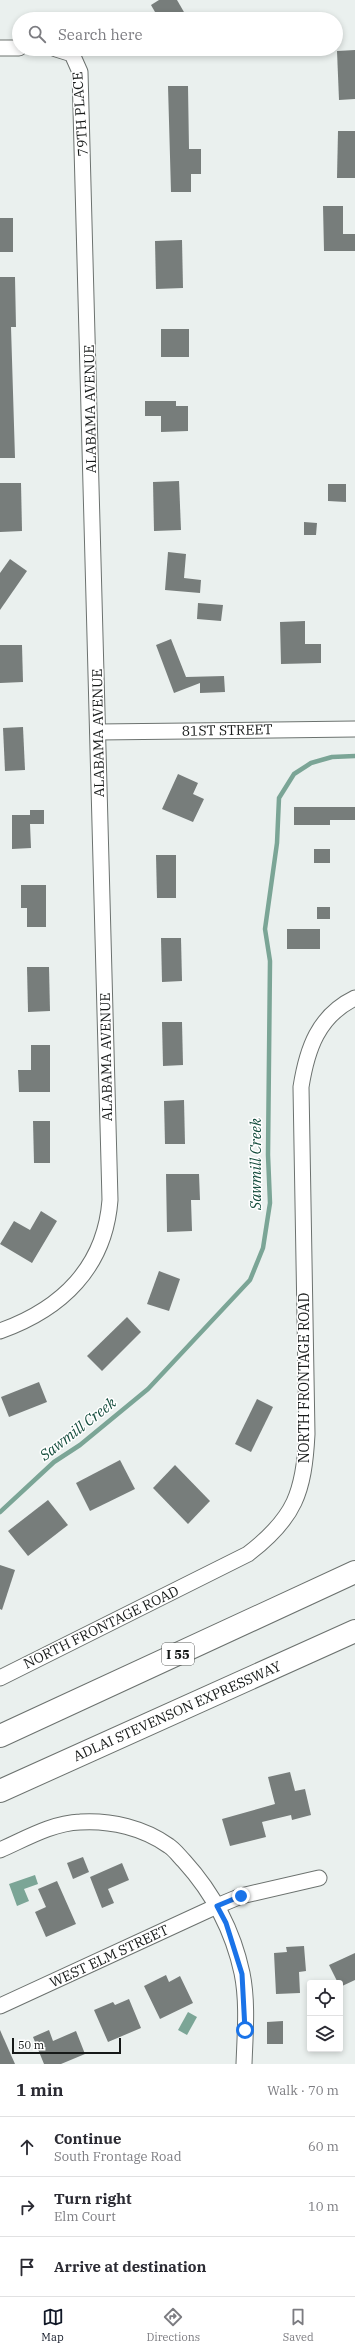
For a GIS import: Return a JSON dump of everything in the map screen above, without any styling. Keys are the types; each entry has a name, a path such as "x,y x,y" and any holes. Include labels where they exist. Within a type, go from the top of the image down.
{"highway":[{"name":"I 55","path":"0,1736 355,1572"},
{"name":"ADLAI STEVENSON EXPRESSWAY","path":"0,1791 355,1631"}],"street":[{"path":"0,48 12,48"},
{"name":"79TH PLACE","path":"73,56 80,72 84,191"},
{"name":"ALABAMA AVENUE","path":"0,1330 33,1316 68,1293 86,1270 97,1251 105,1230 110,1200 84,191"},
{"name":"81ST STREET","path":"98,732 355,729"},
{"name":"NORTH FRONTAGE ROAD","path":"0,1678 248,1554 279,1528 291,1512 303,1476 307,1434 301,1087 305,1060 321,1024 355,998"},
{"path":"0,1850 47,1829 78,1822 108,1822 138,1830 170,1846 192,1870 217,1906 226,1923 242,1974 245,2030 244,2064"},
{"name":"WEST ELM STREET","path":"0,2006 241,1896 319,1878"}],"shaded area":[{"path":"35,1875 38,1884 24,1889 29,1901 17,1906 9,1884"},
{"path":"188,2012 197,2017 187,2035 178,2030"}],"building":[{"path":"159,0 177,0 184,12 155,12 151,5"},
{"path":"355,50 355,99 339,100 337,56 343,56 343,51"},
{"path":"168,86 188,86 189,149 201,149 201,174 191,174 191,192 171,192"},
{"path":"338,131 355,131 355,178 337,178"},
{"path":"323,206 343,206 343,234 355,234 355,251 324,251"},
{"path":"0,218 13,218 13,252 0,252"},
{"path":"182,240 183,288 156,289 155,241"},
{"path":"0,277 15,277 16,327 11,327 15,458 0,458"},
{"path":"161,329 189,329 189,357 161,357"},
{"path":"145,401 176,401 176,406 188,406 188,431 161,432 161,416 145,416"},
{"path":"179,481 181,530 154,531 153,482"},
{"path":"0,483 21,483 22,531 0,532"},
{"path":"328,484 346,484 346,502 328,501"},
{"path":"304,522 317,523 316,535 304,535"},
{"path":"168,552 186,554 184,578 201,580 200,593 165,590"},
{"path":"10,559 27,571 0,610 0,573"},
{"path":"198,603 223,605 221,621 197,619"},
{"path":"305,621 305,644 321,644 321,663 281,664 280,622"},
{"path":"171,639 186,677 224,676 225,692 200,693 200,683 174,693 156,645"},
{"path":"0,645 22,645 23,682 0,683"},
{"path":"23,727 25,770 5,771 3,728"},
{"path":"178,774 198,783 193,794 204,799 193,822 162,809"},
{"path":"294,807 355,807 355,820 330,820 330,825 294,825"},
{"path":"30,810 44,810 44,824 30,824 31,848 12,849 12,815 30,815"},
{"path":"314,849 330,849 330,863 314,863"},
{"path":"156,855 176,855 176,898 157,898"},
{"path":"21,885 46,885 46,927 27,927 27,908 21,908"},
{"path":"317,907 330,907 330,919 317,919"},
{"path":"287,929 320,929 320,949 287,949"},
{"path":"161,938 181,938 182,981 162,982"},
{"path":"27,967 49,967 50,1011 28,1012"},
{"path":"162,1022 182,1022 183,1065 163,1066"},
{"path":"31,1045 50,1045 50,1092 19,1092 18,1070 31,1070"},
{"path":"184,1100 185,1144 165,1144 164,1101"},
{"path":"33,1121 50,1121 50,1163 34,1163"},
{"path":"166,1174 199,1174 200,1200 191,1200 192,1231 167,1232"},
{"path":"41,1211 57,1221 32,1263 0,1244 14,1221 30,1230"},
{"path":"159,1271 180,1279 169,1311 147,1304"},
{"path":"127,1317 141,1332 102,1371 87,1356"},
{"path":"39,1382 47,1402 9,1417 1,1397"},
{"path":"257,1399 273,1407 251,1452 235,1444"},
{"path":"120,1460 135,1489 90,1511 76,1483"},
{"path":"175,1465 210,1501 188,1524 153,1488"},
{"path":"48,1500 68,1525 28,1556 8,1531"},
{"path":"0,1565 15,1570 2,1610 0,1609"},
{"path":"290,1772 295,1791 305,1789 311,1815 292,1820 291,1815 262,1822 266,1837 230,1846 222,1819 275,1804 268,1777"},
{"path":"83,1857 89,1872 73,1879 67,1863"},
{"path":"122,1863 129,1880 108,1889 114,1903 102,1908 90,1877"},
{"path":"57,1881 76,1924 46,1937 35,1912 46,1907 38,1889"},
{"path":"304,1946 306,1971 299,1972 300,1993 276,1994 274,1953 287,1952 286,1947"},
{"path":"355,1953 355,1980 343,1986 343,1980 336,1980 329,1965"},
{"path":"166,1975 169,1982 180,1976 193,2003 160,2019 144,1986"},
{"path":"129,1999 141,2028 108,2042 94,2010 113,2002 115,2005"},
{"path":"283,2021 283,2044 267,2044 267,2022"},
{"path":"0,2030 15,2064 0,2064"},
{"path":"49,2030 53,2041 76,2031 85,2054 61,2064 44,2064 33,2037"}],"waterway":[{"name":"Sawmill Creek","path":"0,1512 54,1462 80,1445 148,1389 250,1280 263,1248 270,1203 268,1155 270,961 265,929 277,843 279,798 294,774 311,763 332,757 355,756"}],"route":[{"path":"241,1896 217,1906 226,1923 242,1974 245,2030"}]}
